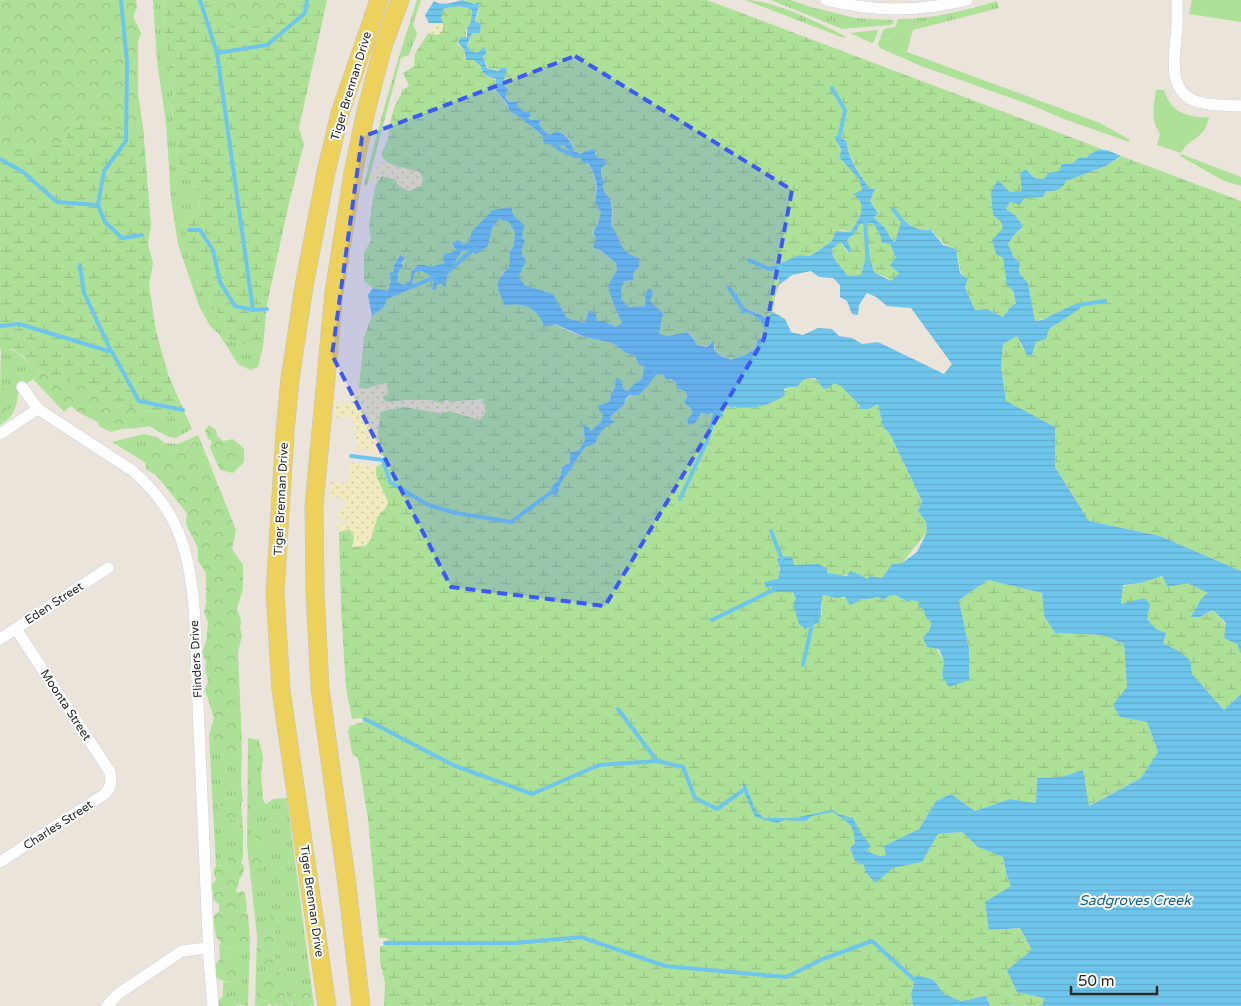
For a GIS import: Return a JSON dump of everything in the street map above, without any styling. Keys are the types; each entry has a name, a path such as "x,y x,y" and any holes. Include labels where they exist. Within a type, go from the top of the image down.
{"main road":[{"name":"Tiger Brennan Drive","path":"327,1006 282,690 276,593 285,432 290,379 304,286 326,172 340,113 379,0"},
{"name":"Tiger Brennan Drive","path":"361,1006 347,885 320,688 315,591 314,506 334,292 353,173 366,111 384,46 400,0"}],"street":[{"path":"826,0 896,10 944,6 967,0"},
{"path":"1176,0 1177,26 1174,66 1176,80 1180,89 1197,102 1241,106"},
{"path":"1177,26 1186,0"},
{"name":"Flinders Drive","path":"22,387 38,409 133,471 156,493 172,517 185,552 194,612 208,948 213,1006"},
{"path":"0,434 38,409"},
{"name":"Eden Street","path":"0,639 108,568"},
{"name":"Moonta Street","path":"16,629 110,772 111,783"},
{"name":"Charles Street","path":"0,862 105,794 109,790 111,783"},
{"path":"107,1006 118,994 182,951 208,948"}],"highlighted area":[{"path":"575,56 792,190 764,339 605,606 451,587 332,355 362,137"}],"green space":[{"path":"0,0 136,0 137,8 133,16 141,33 138,42 138,94 143,128 120,131 87,120 71,126 64,143 0,158"},
{"path":"153,0 163,0 166,10 163,25 169,58 169,74 175,84 171,108 178,141 177,159 183,171 194,183 200,199 198,214 181,227 189,258 197,270 198,287 225,322 228,340 263,347 258,367 250,370 238,364 219,334 210,326 199,306 178,244 171,199 166,123 157,61"},
{"path":"163,0 223,0 223,8 230,28 244,29 272,24 283,15 290,0 327,0 299,128 304,144 267,304 263,347 228,340 225,322 198,287 197,270 189,258 182,240 181,227 198,214 200,199 194,183 183,171 177,159 178,141 171,108 175,84 169,74 169,58 163,25 166,10"},
{"path":"223,0 290,0 283,15 272,24 259,28 244,29 230,28 223,8"},
{"path":"417,0 421,0 413,24 417,34 409,55 401,58 367,186 364,185 376,139 395,69"},
{"path":"463,0 707,0 1102,149 1093,152 1086,158 1080,157 1073,163 1063,164 1059,171 1048,173 1044,179 1034,178 1026,169 1022,182 1022,191 1011,193 998,181 1001,222 1004,228 1003,258 1016,304 1012,305 1003,317 987,309 975,310 965,287 968,279 961,273 956,249 944,244 932,230 919,230 903,219 895,242 893,240 874,217 878,212 870,201 875,189 869,188 855,166 847,142 838,135 834,137 851,169 859,179 863,190 859,192 863,205 858,220 851,232 836,231 831,242 810,256 799,255 777,265 779,285 773,312 767,318 745,308 736,294 735,297 742,314 747,312 758,318 763,324 766,336 757,340 756,348 747,354 731,360 715,350 714,340 707,346 697,345 694,338 687,332 668,336 659,334 663,313 650,301 653,293 650,288 645,306 629,307 621,299 621,288 625,281 633,280 633,273 639,267 640,259 624,250 611,226 612,204 604,189 603,184 606,183 602,179 602,168 606,164 604,159 599,158 596,154 596,149 581,153 574,151 571,141 565,135 558,131 549,135 540,126 539,120 528,118 531,115 529,111 525,112 518,107 517,102 510,102 505,96 508,88 503,84 507,68 501,67 498,70 488,68 483,55 487,52 484,47 477,53 470,50 468,46 472,33 480,33 481,25 476,21 480,3 474,4"},
{"path":"745,0 783,8 845,36 844,38"},
{"path":"771,0 791,0 855,18 893,20 894,22 891,25 842,29"},
{"path":"1192,0 1241,0 1241,22 1189,14"},
{"path":"997,1 999,8 925,27 897,31 889,39 884,40 880,38 884,29 895,27 898,19 924,18 948,14"},
{"path":"453,6 472,10 471,23 466,29 466,38 460,38 457,44 464,49 465,60 472,60 481,66 481,70 486,76 496,80 494,89 508,106 509,111 528,122 531,127 550,141 565,145 572,155 581,158 582,162 589,165 595,184 595,204 601,212 598,224 592,232 597,240 594,248 616,263 617,270 610,284 612,300 623,323 615,327 605,321 597,321 589,310 585,323 567,318 553,294 524,285 519,276 522,247 513,215 492,219 480,224 472,233 469,241 462,244 458,240 452,243 456,250 444,254 445,262 431,268 417,266 411,272 411,280 404,285 396,283 397,272 405,259 399,255 393,272 389,274 391,279 387,292 373,288 364,281 364,253 371,240 369,227 376,184 381,176 395,179 399,186 405,168 391,164 381,154 387,142 395,106 402,90 409,86 403,73 414,66 415,54 428,33 438,35 442,31 443,23 440,18 443,9"},
{"path":"924,26 913,30 907,52 1100,123 1130,140 1129,142 921,66 880,48 878,44 880,38 884,40 889,39 897,31"},
{"path":"878,30 872,43 850,33"},
{"path":"1156,90 1164,90 1171,104 1181,112 1187,115 1209,118 1201,134 1189,143 1181,153 1157,145 1160,134 1154,118"},
{"path":"87,120 120,131 143,128 151,225 148,244 153,263 149,285 156,331 168,374 184,411 176,419 166,413 113,404 96,391 74,382 56,380 33,367 13,349 0,349 0,158 64,143 71,126"},
{"path":"1181,154 1241,177 1241,186 1224,181 1180,156"},
{"path":"1121,156 1241,201 1241,571 1160,536 1089,521 1055,467 1055,427 1006,402 1001,366 1003,344 1017,335 1021,346 1027,354 1032,355 1036,342 1049,329 1080,308 1035,321 1028,283 1019,273 1020,262 1014,258 1008,244 1023,226 1015,215 1006,209 1010,202 1025,198 1043,197 1055,186 1071,178 1104,167"},
{"path":"499,218 509,221 515,232 514,246 510,251 509,268 501,275 518,304 529,306 541,318 570,332 613,343 625,352 635,356 639,365 644,366 642,379 628,391 624,390 620,380 616,379 615,388 611,393 601,422 591,432 583,424 585,440 570,463 562,467 557,484 558,494 564,476 585,447 595,444 601,430 614,422 611,420 611,416 621,408 629,397 639,394 651,375 662,374 666,379 675,382 681,391 686,392 687,406 692,410 692,414 687,420 688,425 698,418 701,413 718,414 720,418 722,409 725,406 746,408 760,406 773,401 780,398 786,389 797,387 803,379 829,381 845,390 860,406 860,409 869,409 878,404 883,427 890,434 922,501 918,511 926,522 927,532 902,563 892,564 882,578 870,576 867,579 859,574 836,575 777,560 779,574 777,581 772,587 774,592 791,592 796,598 822,613 821,600 823,595 851,598 878,597 883,600 895,595 907,602 911,600 919,602 931,622 930,629 944,661 942,676 945,680 969,648 959,600 988,580 1042,593 1044,616 1055,633 1103,635 1124,644 1127,687 1120,717 1147,722 1158,752 1141,778 1088,806 1083,770 1061,777 1037,778 1036,803 1010,799 975,811 951,794 936,801 919,829 885,846 886,855 880,856 865,851 871,846 855,843 850,848 855,861 863,864 880,867 905,865 922,862 938,834 962,832 978,847 1003,857 1005,871 1011,886 989,930 1020,928 1032,950 1044,998 1042,1006 990,1006 986,996 961,1001 944,994 934,980 916,976 911,994 913,1006 384,1006 385,983 380,961 380,947 389,944 387,938 379,938 368,819 358,758 352,754 348,730 350,726 363,722 362,718 352,719 346,688 339,532 350,529 354,537 371,540 377,516 385,509 388,502 376,476 376,467 386,461 379,453 380,413 404,407 440,413 450,411 479,420 486,412 469,400 451,402 447,400 440,403 421,400 386,402 381,397 380,384 366,389 359,388 364,337 372,316 384,307 387,299 411,289 415,272 422,271 429,276 433,282 432,288 437,284 442,284 445,287 449,272 459,254 463,250 488,246 492,228"},
{"path":"873,223 882,243 890,244 896,258 899,273 891,281 874,272 871,261 865,262 861,275 848,276 833,257 832,249 841,242 848,253 852,251 847,240 855,233 860,224"},
{"path":"1,348 19,353 40,371 18,390 17,401 12,415 0,425 0,421 4,420 3,388 0,387"},
{"path":"40,371 56,380 73,381 96,391 113,404 136,407 146,411 146,419 140,422 137,428 111,432 100,427 97,421 83,415 71,406 64,412 33,379"},
{"path":"0,387 9,393 4,420 0,421"},
{"path":"146,411 166,413 176,419 184,411 192,429 176,438 169,437 149,426 137,428 140,422 146,419"},
{"path":"209,425 216,430 217,436 223,441 233,439 244,449 244,462 233,473 220,470 210,448 212,441 208,439 205,430"},
{"path":"144,434 157,437 165,443 178,444 198,435 214,474 204,458 200,457 193,440 183,453 162,444 145,456 146,463 112,442"},
{"path":"194,440 200,446 200,456 204,457 214,475 236,530 232,549 243,565 243,589 237,609 241,620 242,636 238,652 242,746 235,755 227,756 217,752 209,735 214,718 205,690 208,681 205,670 206,662 202,652 206,642 208,622 204,612 206,604 206,573 198,561 198,548 186,524 187,513 156,475 146,469 145,457 148,446 162,444 183,453"},
{"path":"1162,576 1168,587 1187,582 1208,593 1200,617 1213,610 1226,625 1236,642 1241,654 1241,694 1224,710 1192,674 1177,650 1163,643 1166,633 1156,629 1147,619 1121,605 1123,586 1141,583"},
{"path":"209,735 213,744 235,755 242,746 241,784 234,790 233,796 224,800 232,819 238,820 241,830 243,829 243,851 234,846 225,865 216,866"},
{"path":"248,738 259,740 263,757 261,773 263,800 266,804 273,799 287,798 314,1006 310,1006 312,1003 277,1006 283,1004 259,995 255,1006 257,936 247,845","holes":["257,843 262,845 262,856 252,861","274,932 274,936 279,938 282,949 275,949 264,965 262,949 265,933"]},
{"path":"241,784 243,829 241,830 238,820 232,819 222,824 218,819 222,813 218,806 224,800 233,796 234,790"},
{"path":"260,829 271,829 272,842 268,846 261,846 264,853 262,856 264,868 256,869 249,859 249,847 257,843 255,836"},
{"path":"234,846 243,851 241,862 244,866 244,871 239,879 236,890 237,893 242,891 245,893 250,940 236,950 231,947 224,947 216,937 213,916 219,911 219,904 213,900 212,884 216,880 213,871 216,866 225,865 228,861 226,856"},
{"path":"271,915 282,920 278,929 274,932 274,936 285,938 287,948 275,949 273,954 277,961 274,965 264,965 261,956 257,954 257,938 264,937 265,933 262,924"},
{"path":"250,940 248,1006 235,1004 232,996 223,996 223,982 234,981 228,956 220,959 219,943 224,947 241,948"},
{"path":"228,956 235,959 241,966 239,976 236,976 237,979 229,982 215,977 214,966 220,959"},
{"path":"266,971 276,971 286,975 287,988 284,992 283,1004 255,1006 258,1002 255,998 258,995 258,981 260,976"},
{"path":"301,986 309,986 312,999 310,1006 293,1006 291,993"},
{"path":"223,996 232,996 235,1004 240,1006 216,1006 216,1003"}],"sand":[{"path":"443,23 443,30 438,34 428,33 436,24"},
{"path":"384,161 395,166 420,172 423,180 421,186 409,191 399,186 395,179 382,176 376,184 372,180 367,186 370,176"},
{"path":"387,383 388,394 382,397 386,402 421,400 440,403 447,400 451,402 483,399 486,412 479,420 450,411 440,413 404,407 386,410 380,413 379,453 358,449 353,419 349,417 335,418 335,404 350,403 359,388 366,389"},
{"path":"350,462 376,467 376,476 388,502 378,517 366,546 352,547 354,537 350,529 339,532 337,524 347,523 347,521 338,519 338,511 344,509 345,499 330,497 331,482 348,483"}],"water":[{"path":"462,0 474,4 480,2 475,21 481,24 480,33 472,33 467,46 470,50 477,53 484,47 487,52 483,56 487,68 498,71 501,67 507,68 503,84 508,89 505,97 510,102 517,102 518,107 525,112 529,111 531,115 528,118 539,120 540,126 549,135 557,131 564,135 570,141 574,151 581,154 585,151 596,149 595,154 599,158 604,159 606,164 601,169 602,179 606,183 603,184 603,188 612,206 611,226 624,250 640,259 639,267 633,273 633,280 625,281 621,288 621,299 629,307 645,306 646,292 650,288 653,293 650,301 663,313 659,334 668,336 687,332 697,345 707,347 714,340 714,350 721,356 731,360 747,354 756,348 757,340 766,336 763,324 758,318 747,312 742,314 735,296 737,293 744,308 766,318 773,312 785,319 791,332 803,335 818,328 832,329 839,336 852,338 862,344 878,342 944,374 952,364 911,308 887,306 876,297 867,293 859,305 858,315 852,314 847,301 840,297 840,285 833,278 819,277 811,271 792,275 779,285 777,265 799,255 810,256 831,242 836,231 851,232 861,212 861,203 853,194 862,190 859,179 840,158 841,149 834,137 838,135 847,142 855,167 869,188 875,189 870,201 878,213 874,217 893,240 895,242 902,219 915,228 931,230 943,245 956,249 960,273 968,279 965,287 975,310 987,309 1003,317 1012,305 1016,304 1013,291 1007,285 1003,258 996,254 992,240 1003,228 1001,222 993,215 991,192 998,180 1010,192 1022,191 1020,174 1026,169 1034,178 1044,179 1048,173 1059,171 1062,164 1073,163 1080,157 1086,158 1095,151 1103,150 1121,156 1106,166 1066,181 1061,188 1047,191 1043,197 1025,198 1020,204 1010,202 1006,209 1015,215 1023,226 1008,244 1014,258 1020,262 1019,273 1028,283 1035,321 1042,320 1075,304 1081,308 1049,329 1046,339 1036,342 1032,355 1027,355 1017,336 1003,344 1001,366 1006,401 1055,427 1055,467 1089,521 1160,536 1241,571 1241,654 1237,644 1224,638 1226,623 1213,610 1200,617 1191,617 1202,598 1208,593 1187,583 1168,587 1162,576 1141,583 1123,585 1121,604 1144,598 1150,604 1147,619 1156,629 1166,633 1163,643 1177,650 1190,660 1192,674 1224,710 1241,694 1241,1006 1042,1006 1044,998 1017,992 1007,970 1032,950 1020,928 989,930 985,902 1011,886 1003,857 978,847 962,832 938,834 922,862 893,868 875,883 865,871 864,865 855,861 850,848 855,843 852,827 833,812 812,816 806,821 785,820 777,823 755,817 744,792 743,783 756,811 764,818 794,818 832,810 853,818 871,846 866,851 880,856 886,855 884,846 919,829 936,801 951,794 975,811 1010,799 1036,803 1037,778 1061,777 1083,770 1089,806 1141,778 1158,752 1147,722 1120,717 1113,705 1127,687 1124,644 1103,635 1055,633 1044,616 1042,593 988,580 959,600 969,648 969,680 949,687 942,676 944,661 939,649 927,647 923,638 930,629 931,623 924,610 919,607 919,602 911,600 908,602 895,595 883,600 878,597 860,599 850,605 845,597 837,598 823,595 819,622 805,629 799,624 793,604 796,598 792,592 774,592 772,587 766,588 764,582 778,579 780,568 777,560 781,556 792,557 794,565 818,564 827,568 827,573 847,576 850,571 867,579 870,576 882,578 892,564 902,563 917,552 927,532 926,522 918,511 922,501 890,434 883,427 878,404 869,409 860,409 860,406 841,386 834,383 829,388 824,389 815,378 804,379 797,387 784,389 785,395 771,403 748,408 725,406 722,409 723,415 720,418 718,414 711,413 706,415 701,413 695,423 688,425 687,420 692,414 692,410 684,402 687,397 686,392 677,388 676,383 671,379 666,379 662,374 651,375 648,380 649,384 639,395 630,395 626,398 623,406 611,416 611,420 615,422 602,430 595,444 585,447 575,462 567,469 567,473 559,486 558,494 554,495 550,493 552,486 558,480 562,467 570,463 570,453 579,450 585,440 583,424 591,431 601,422 603,415 597,406 610,400 611,393 615,388 616,378 621,380 624,390 628,391 642,379 644,366 639,365 635,356 625,352 613,343 585,337 555,324 545,327 542,320 530,308 519,305 505,305 498,285 500,277 509,268 510,251 514,246 515,232 509,222 499,219 492,228 488,246 476,254 470,250 462,251 448,272 445,288 442,284 437,284 436,290 432,289 433,282 429,276 422,271 415,272 411,289 387,299 384,307 372,316 368,295 373,288 388,291 391,279 389,273 393,272 394,265 400,255 405,258 401,263 403,266 398,272 397,282 404,285 411,280 411,272 418,265 431,267 444,263 444,254 456,250 452,243 458,240 464,244 469,241 472,231 493,210 511,207 513,215 524,225 522,237 525,242 522,247 522,255 526,261 519,276 524,285 553,294 567,318 585,323 589,310 596,314 597,321 605,321 615,327 622,323 608,286 617,270 616,263 602,252 593,248 596,238 593,232 598,224 601,212 595,204 596,183 594,174 589,164 582,162 581,158 573,158 565,145 544,144 542,135 509,111 508,105 495,89 496,79 484,74 481,66 473,60 466,60 464,49 458,43 460,38 467,37 467,28 471,22 472,10 458,6 443,9 441,18 443,23 429,23 425,15 434,1 444,4","holes":["873,223 882,243 890,244 896,258 890,265 899,273 891,281 874,272 871,261 865,261 861,275 848,276 833,257 832,249 841,242 849,253 852,251 847,240 855,233 860,224"]},
{"path":"916,975 934,980 944,994 961,1001 986,996 990,1006 913,1006 911,994"}],"waterway":[{"path":"98,205 104,171 126,141 127,62 121,0"},
{"path":"200,0 217,53 253,310"},
{"path":"217,53 267,45 305,13 307,0"},
{"path":"832,88 845,110 839,140"},
{"path":"552,142 559,149 573,155"},
{"path":"0,159 23,172 57,202 98,205 105,222 122,238 142,235"},
{"path":"893,209 904,223"},
{"path":"865,220 868,266"},
{"path":"189,230 200,230 213,250 220,282 235,306 253,310 267,309"},
{"name":"Sadgroves Creek","path":"446,273 475,248"},
{"path":"749,260 769,269 780,267"},
{"path":"80,265 84,293 111,351"},
{"name":"Sadgroves Creek","path":"409,288 435,277"},
{"path":"729,288 743,309"},
{"path":"1075,307 1105,301"},
{"path":"0,326 19,324 112,352 139,401 183,410"},
{"path":"646,385 655,373"},
{"path":"680,499 707,441 716,411"},
{"path":"351,456 383,460 390,482 428,505 456,513 511,522 553,491"},
{"path":"564,475 573,462"},
{"path":"771,531 782,559"},
{"path":"712,620 777,588"},
{"path":"803,665 811,621"},
{"path":"618,709 657,761"},
{"path":"365,719 453,765 532,794 599,765 657,761 683,767 695,798 717,809 745,789 746,791"},
{"path":"385,943 515,943 581,937 665,966 786,977 823,959 872,941 917,982"}]}
